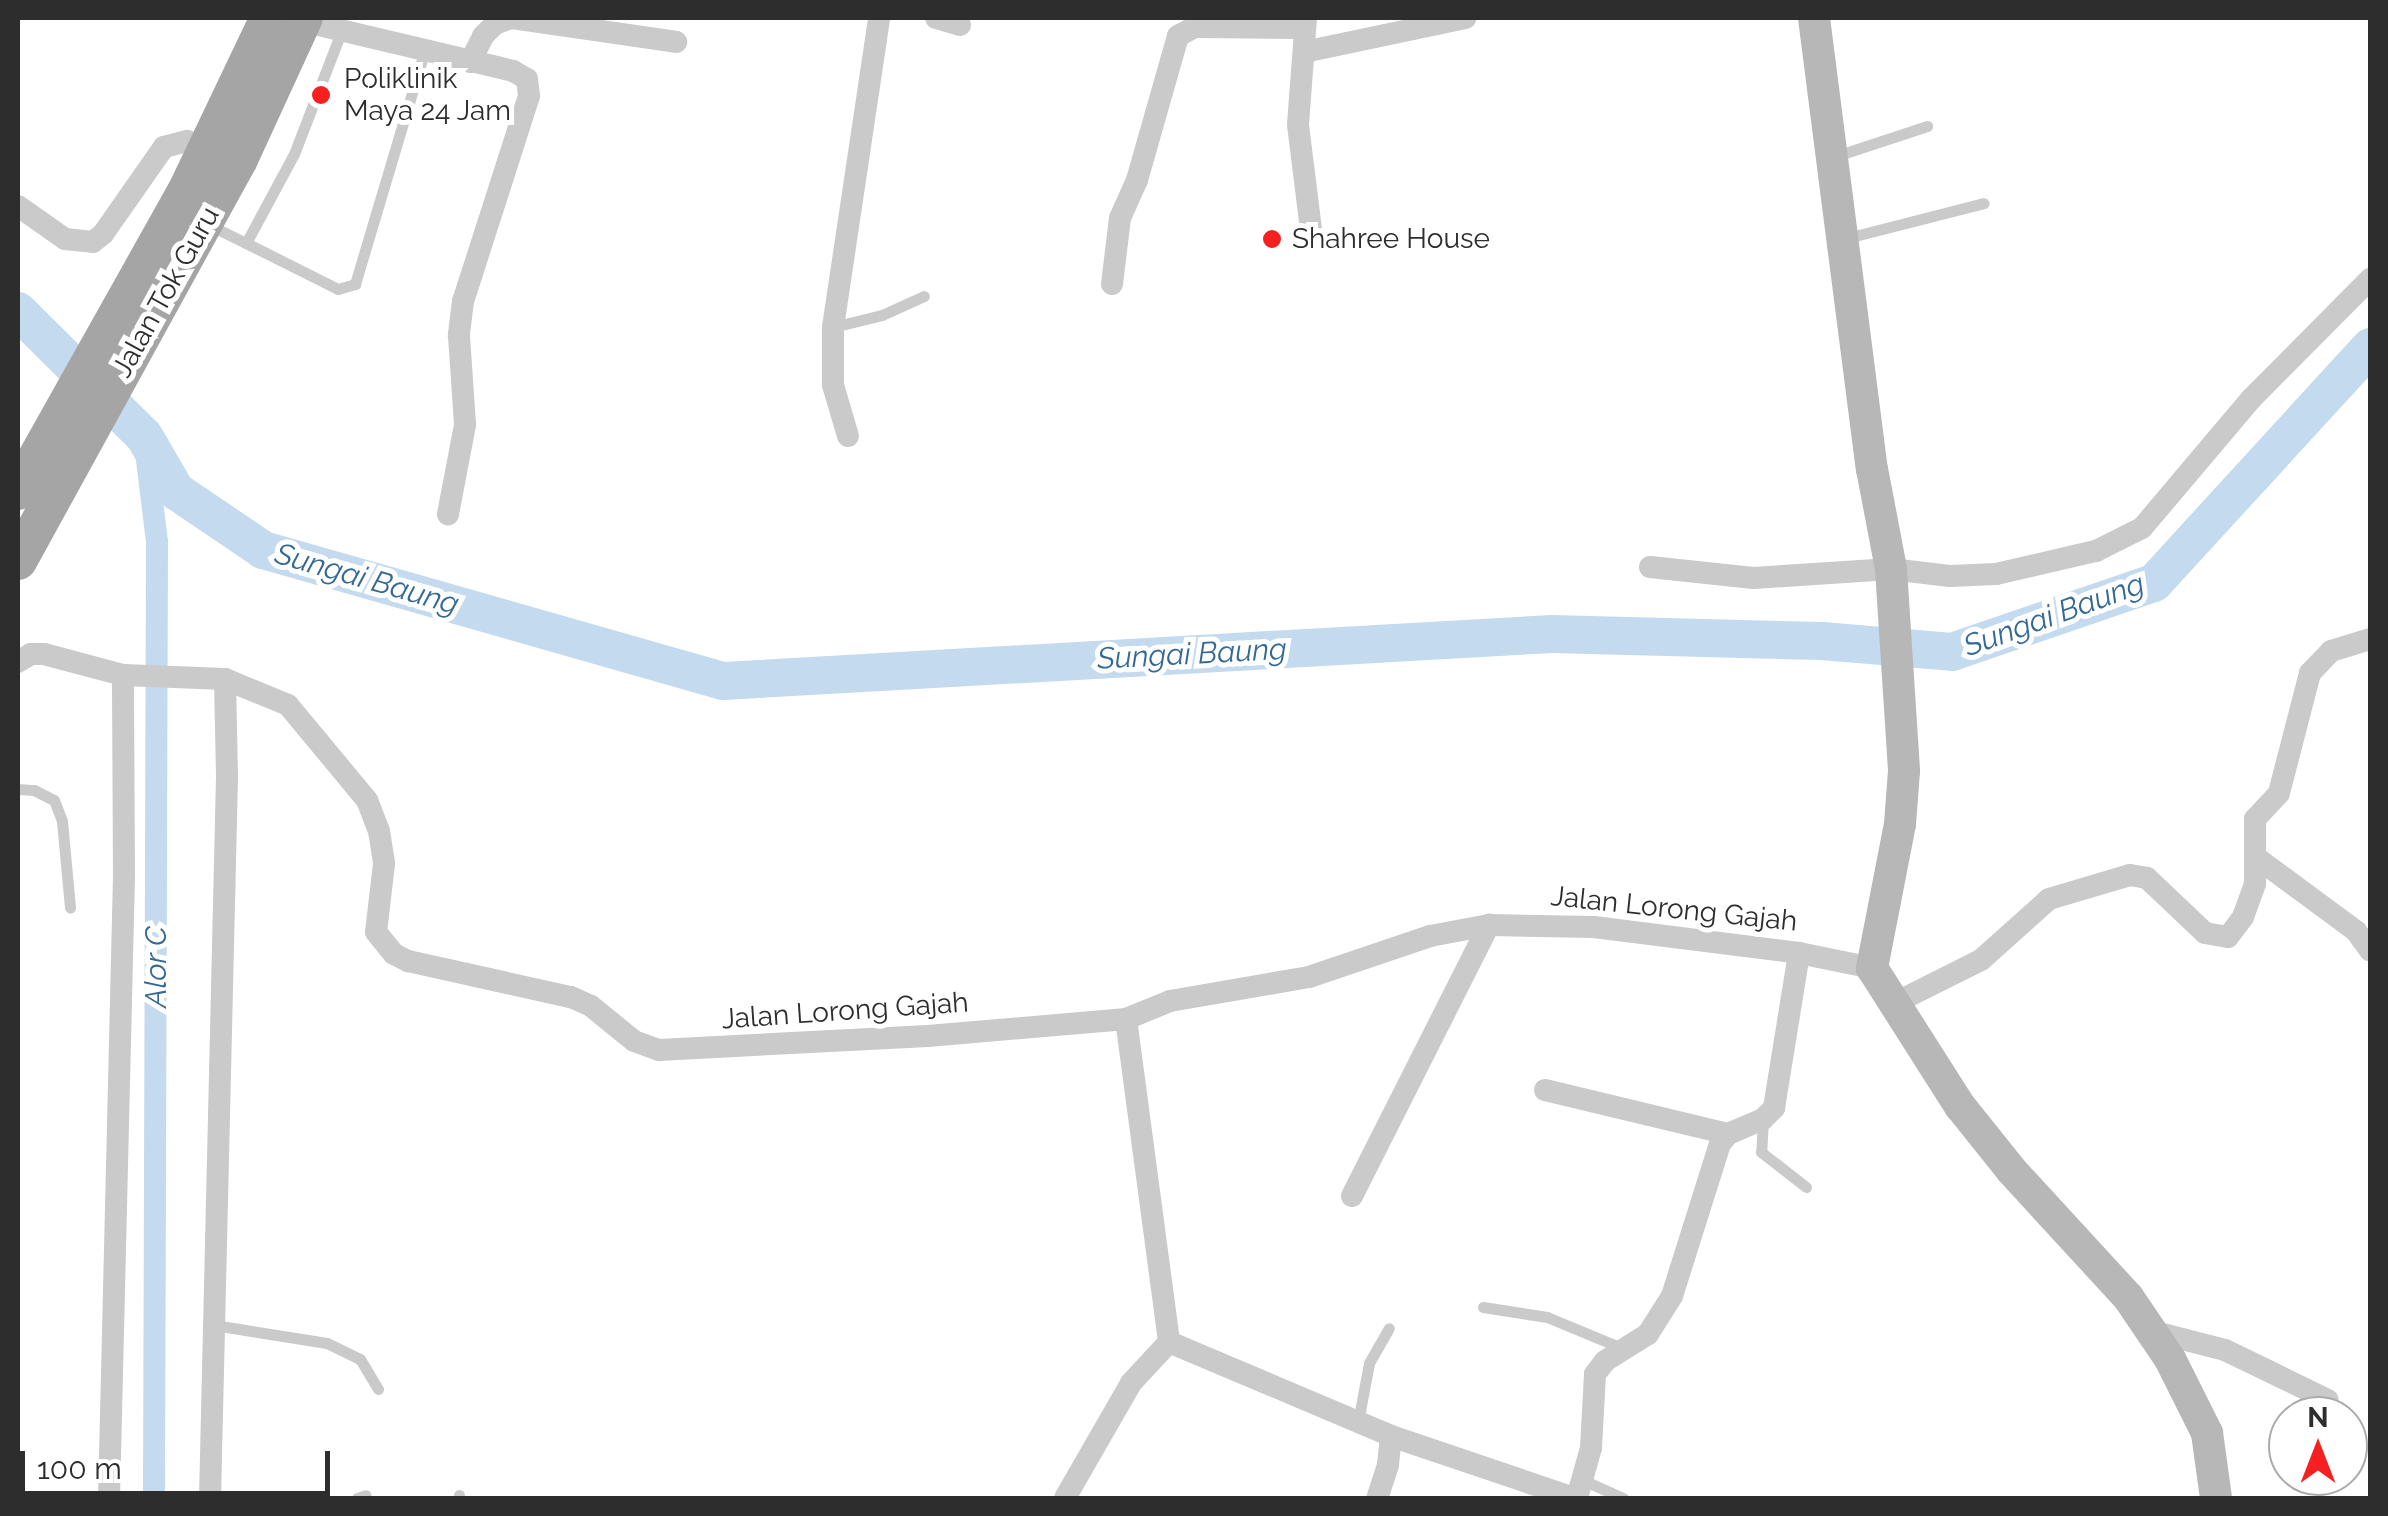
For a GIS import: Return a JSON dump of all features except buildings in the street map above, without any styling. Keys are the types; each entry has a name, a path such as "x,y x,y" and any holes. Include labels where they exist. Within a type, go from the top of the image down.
{"main road":[{"name":"Jalan Tok Guru","path":"18,561 56,456 146,293 206,156 292,19"},
{"name":"Jalan Tok Guru","path":"146,293 205,223 292,19"},
{"name":"Jalan Tok Guru","path":"18,491 56,456"}],"street":[{"path":"470,62 483,36 495,24 511,18 676,42"},
{"path":"848,436 833,381 833,327 878,18"},
{"path":"936,18 960,24"},
{"path":"1112,284 1120,218 1137,180 1178,36 1195,27 1305,33 1465,18"},
{"path":"1814,18 1872,469 1891,570 1904,772 1900,824 1872,968 1960,1106 2012,1171 2128,1298 2170,1358 2207,1434 2216,1498"},
{"path":"292,19 514,71 527,79 529,96 463,301 459,336 465,425 448,514"},
{"path":"1305,33 1298,125 1312,229"},
{"path":"18,206 66,238 93,242 164,147 187,141 206,156"},
{"path":"1650,567 1752,578 1891,570 1950,576 1996,574 2096,551 2142,528 2252,398 2370,279"},
{"path":"1897,1002 1981,960 2049,899 2130,875 2147,878 2205,933 2228,937 2243,917 2255,884 2255,819 2279,793 2310,672 2331,651 2370,640"},
{"name":"Jalan Lorong Gajah","path":"18,662 31,654 44,654 130,675 214,678 288,706 367,800 379,830 384,864 376,932 394,954 408,961 571,997 591,1006 634,1042 659,1050 928,1036 1126,1020 1170,1001 1310,977 1430,936 1489,925 1554,923 1799,953 1872,968"},
{"path":"109,1498 130,675"},
{"path":"210,1496 227,776 214,678"},
{"path":"2257,858 2356,931 2370,950"},
{"path":"1352,1196 1489,925"},
{"path":"1169,1342 1391,1436 1579,1493 1595,1374 1606,1361 1648,1334 1672,1296 1720,1144 1728,1134 1763,1120 1774,1108 1799,953"},
{"path":"1126,1020 1169,1342"},
{"path":"1545,1090 1728,1134"},
{"path":"2151,1331 2225,1350 2320,1396"},
{"path":"1065,1498 1131,1383 1169,1342"},
{"path":"1377,1498 1388,1466 1391,1436"}],"lane":[{"path":"246,244 294,154 341,32"},
{"path":"205,223 338,289 354,284 424,52"},
{"path":"1832,158 1926,126"},
{"path":"1843,239 1984,203"},
{"path":"833,327 877,317 924,296"},
{"path":"18,789 34,790 54,800 62,820 70,908"},
{"path":"1763,1120 1761,1152 1806,1187"},
{"path":"1483,1307 1547,1317 1626,1350"},
{"path":"214,1324 328,1343 360,1358 378,1389"},
{"path":"1358,1422 1369,1364 1389,1328"},
{"path":"1579,1493 1623,1498"},
{"path":"210,1496 235,1498"}],"waterway":[{"name":"Sungai Baung","path":"18,311 144,436 176,491 263,550 724,681 1552,634 1822,641 1952,652 2154,583 2370,347"},
{"name":"Alor C","path":"144,436 157,542 154,1498"}],"place":[{"name":"Poliklinik Maya 24 Jam","path":"321,95"},
{"name":"Shahree House","path":"1272,239"}]}
